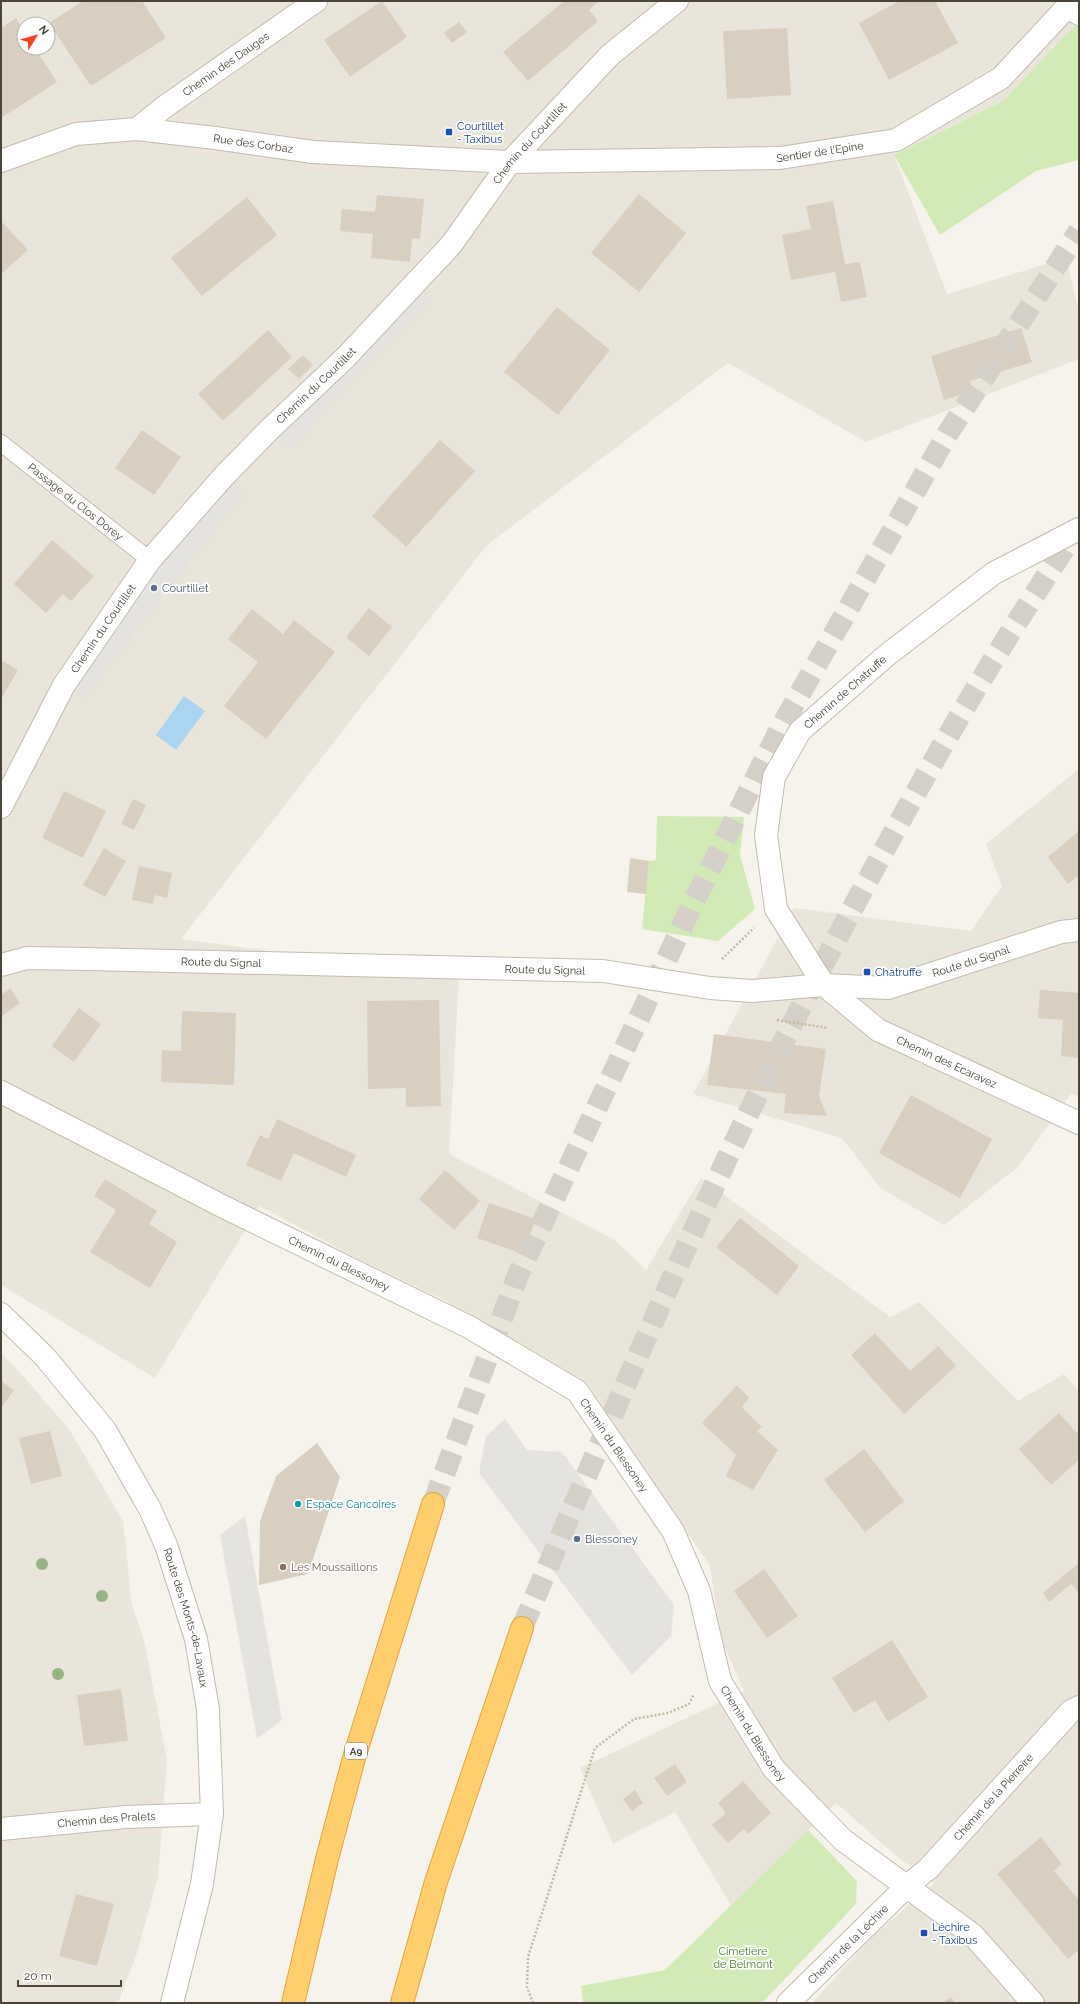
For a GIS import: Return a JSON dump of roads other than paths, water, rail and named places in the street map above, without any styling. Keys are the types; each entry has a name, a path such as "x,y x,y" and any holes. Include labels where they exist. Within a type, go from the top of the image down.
{"highway":[{"name":"A9","path":"293,2003 327,1859 354,1758 433,1504"},
{"path":"402,2003 436,1882 522,1628"}],"street":[{"name":"Chemin des Dauges","path":"137,129 163,108 316,1"},
{"name":"Chemin du Courtillet","path":"1,806 64,685 150,560 224,476 269,430 345,358 451,245 510,162 610,55 677,1"},
{"name":"Sentier de l'Epine","path":"510,162 780,158 896,140 1001,78 1073,7"},
{"name":"Rue des Corbaz","path":"1,161 76,134 137,129 313,152 510,162"},
{"name":"Chemin de Chatruffe","path":"824,985 776,909 766,835 774,777 800,731 887,656 994,573 1079,529"},
{"name":"Route du Signal","path":"1,965 27,958 603,971 710,988 752,992 824,985 888,988 1061,932 1079,930"},
{"name":"Chemin des Ecaravez","path":"824,985 878,1030 1079,1123"},
{"name":"Chemin du Blessoney","path":"1,1092 222,1206 470,1326 577,1391 674,1531 699,1592 720,1681 774,1769 843,1840 973,1936 1033,2003"},
{"name":"Route des Monts-de-Lavaux","path":"1,1314 45,1357 105,1430 150,1509 166,1545 196,1639 208,1709 212,1814 202,1884 181,1973 172,2002"},
{"name":"Chemin de la Pierreire","path":"906,1886 928,1869 1072,1711 1079,1707"},
{"name":"Chemin des Pralets","path":"1,1829 126,1817 212,1814"},
{"name":"Chemin de la Léchire","path":"788,2003 906,1886"}],"lane":[{"name":"Passage du Clos Dorey","path":"1,443 150,560"}],"water":[{"path":"184,696 205,711 176,750 156,735"}],"tunnel":[{"path":"433,1504 518,1275 695,899 781,727 948,433 1079,231"},
{"path":"522,1628 668,1288 745,1120 786,1037 867,882 947,738 1000,649 1079,525"}],"place":[{"name":"Courtillet - Taxibus","path":"449,132"},
{"name":"Courtillet","path":"154,588"},
{"name":"Chatruffe","path":"867,972"},
{"name":"Espace Cancoires","path":"298,1504"},
{"name":"Blessoney","path":"577,1539"},
{"name":"Les Moussaillons","path":"283,1567"},
{"name":"Léchire - Taxibus","path":"924,1933"}],"park label":[{"name":"Cimetière de Belmont","path":"743,1957"}]}
